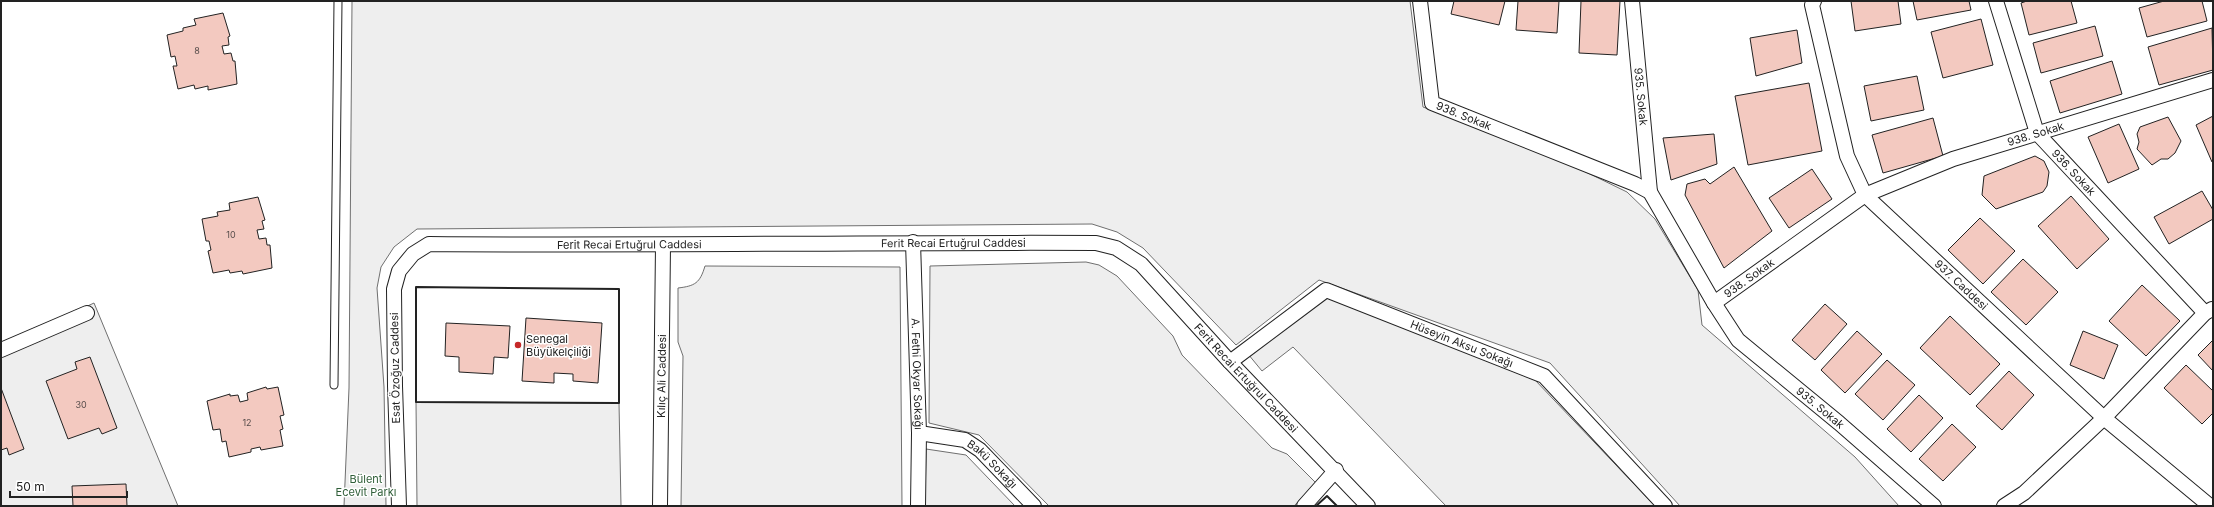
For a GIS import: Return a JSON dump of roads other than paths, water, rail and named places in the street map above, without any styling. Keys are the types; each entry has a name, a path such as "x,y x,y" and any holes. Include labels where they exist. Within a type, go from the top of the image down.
{"street":[{"name":"938. Sokak","path":"1420,1 1432,103 1635,184 1650,192 1714,303 1865,196 1953,159 2213,80"},
{"name":"935. Sokak","path":"1632,1 1650,192"},
{"name":"937. Caddesi","path":"1814,1 1812,5 1847,156 1865,196 2104,418 2210,506"},
{"name":"936. Sokak","path":"1996,1 2037,133 2209,311"},
{"name":"Ferit Recai Ertuğrul Caddesi","path":"429,244 663,246 914,242 1096,243 1116,248 1141,264 1230,362 1336,470 1368,506"},
{"name":"A. Fethi Okyar Sokağı","path":"914,242 919,433 918,506"},
{"name":"Esat Özoğuz Caddesi","path":"399,506 395,386 394,288 398,271 413,254 429,244"},
{"name":"Kılıç Ali Caddesi","path":"660,506 663,246"},
{"name":"Hüseyin Aksu Sokağı","path":"1230,362 1326,290 1544,376 1666,506"},
{"name":"935. Sokak","path":"1714,303 1738,340 1839,423 1934,506"},
{"path":"2004,506 2024,493 2104,418 2209,311"},
{"path":"1,350 87,313"},
{"name":"Bakü Sokağı","path":"919,433 965,440 980,450 1034,506"},
{"path":"1304,506 1336,470"}],"lane":[{"path":"334,385 338,1"}],"place":[{"name":"Senegal Büyükelçiliği","path":"518,345"}],"park label":[{"name":"Bülent Ecevit Parkı","path":"366,485"}]}
